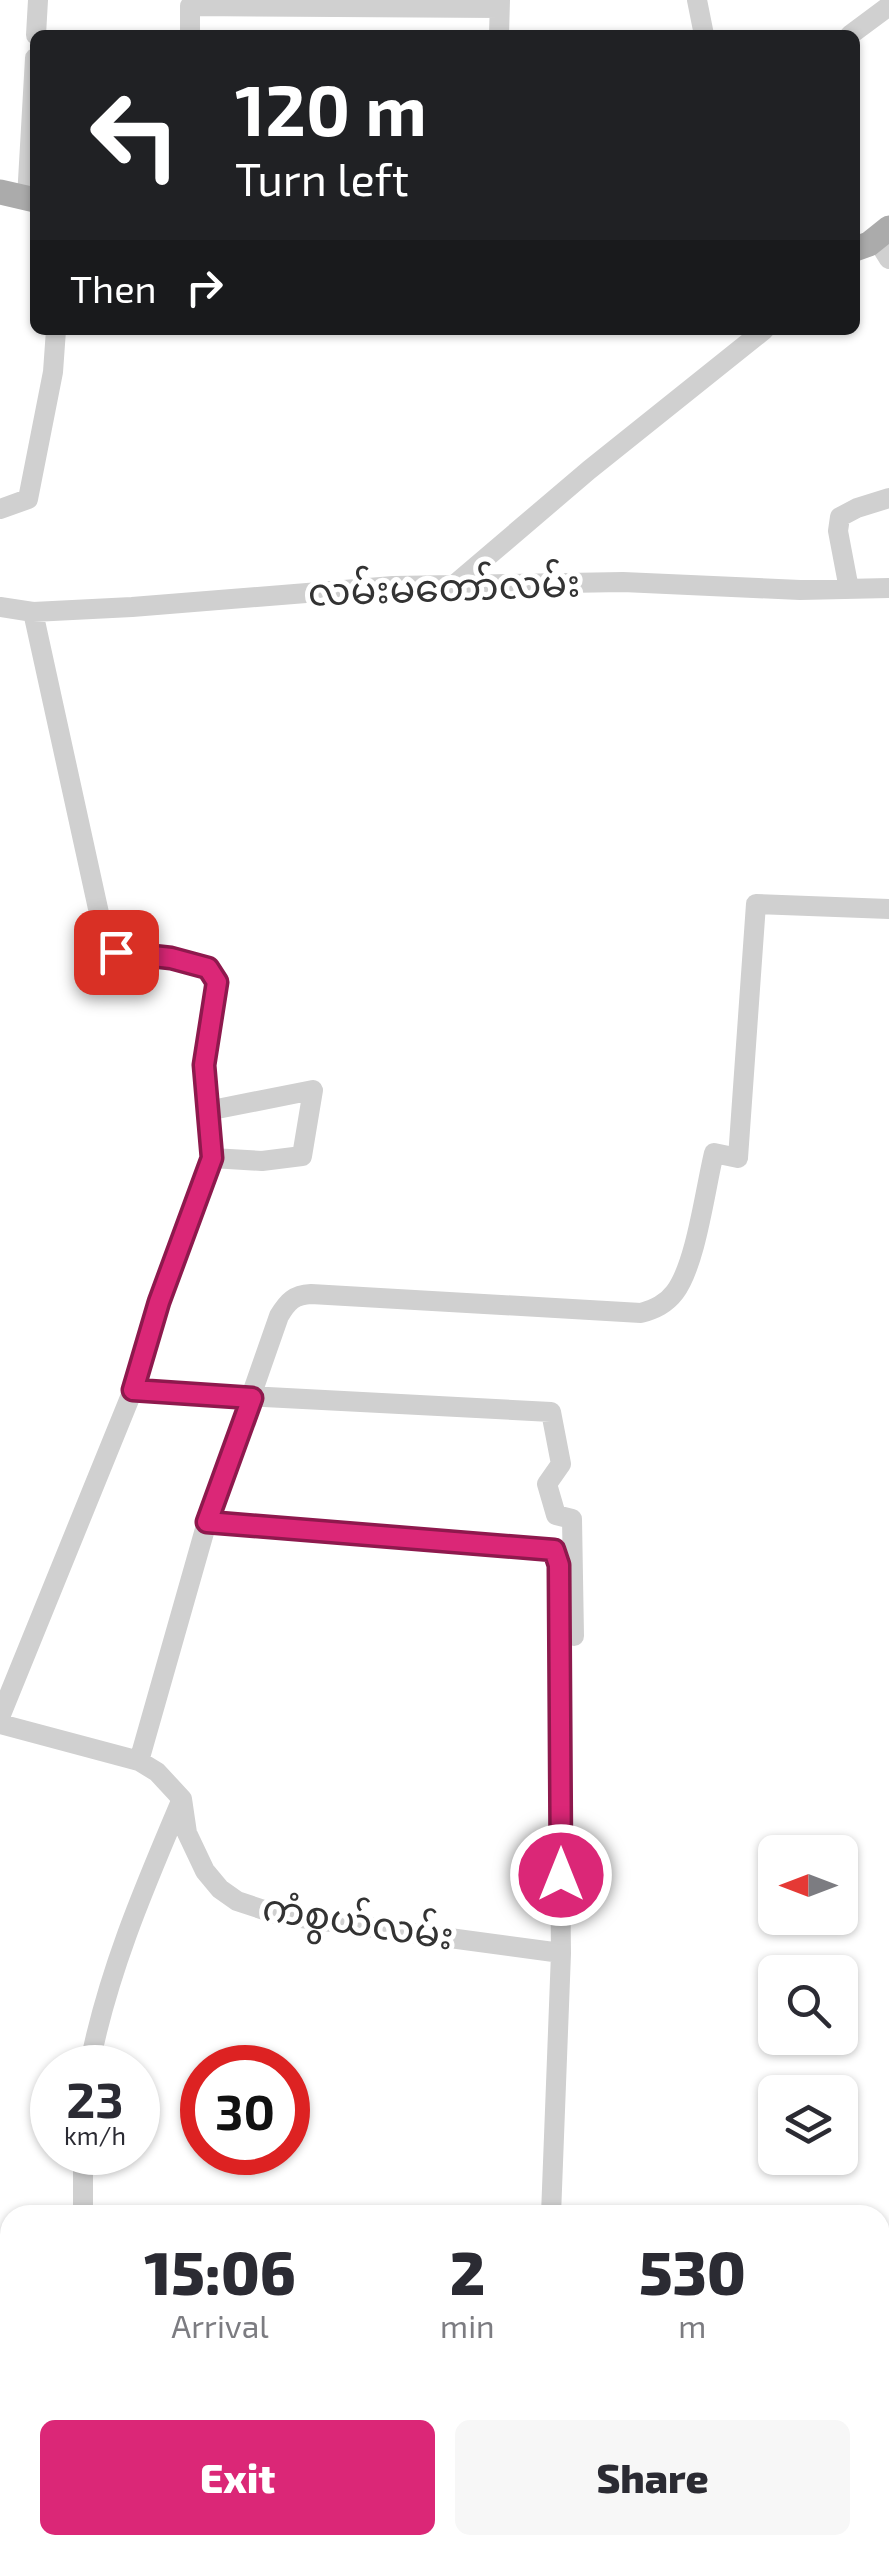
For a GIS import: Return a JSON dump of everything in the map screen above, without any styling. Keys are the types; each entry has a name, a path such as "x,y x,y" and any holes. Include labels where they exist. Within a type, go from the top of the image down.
{"main road":[{"path":"0,192 30,199"}],"street":[{"path":"36,30 38,0"},
{"path":"697,0 703,30"},
{"path":"190,30 190,6 500,4 499,30"},
{"path":"857,30 889,6"},
{"path":"0,509 28,499 53,372 56,335"},
{"path":"454,584 758,335"},
{"path":"849,588 838,531 840,517 889,498"},
{"name":"လမ်းမတော်လမ်း","path":"0,607 34,612 454,584 623,582 800,590 889,588"},
{"path":"34,612 106,945 116,952 171,958 208,968 217,982 206,1042 212,1158 159,1302 133,1390 0,1721 139,1761 158,1772 182,1798 126,1930 93,2045"},
{"path":"139,1761 207,1522 287,1302 299,1295 641,1313 660,1307 674,1293 686,1271 714,1153 738,1158 756,904 889,909"},
{"path":"207,1111 313,1090 302,1156 262,1161 212,1158"},
{"path":"133,1390 551,1412 560,1464 548,1484 556,1515 572,1519 574,1636"},
{"path":"207,1522 554,1550 559,1565 561,1953 551,2205"},
{"name":"ကံစွယ်လမ်း","path":"182,1798 187,1833 196,1855 220,1889 237,1900 279,1915 561,1953"},
{"path":"83,2175 83,2205"}],"route":[{"path":"116,952 171,958 208,968 217,982 204,1065 212,1158 159,1302 133,1390 252,1398 207,1522 554,1550 559,1565 561,1875"}]}
